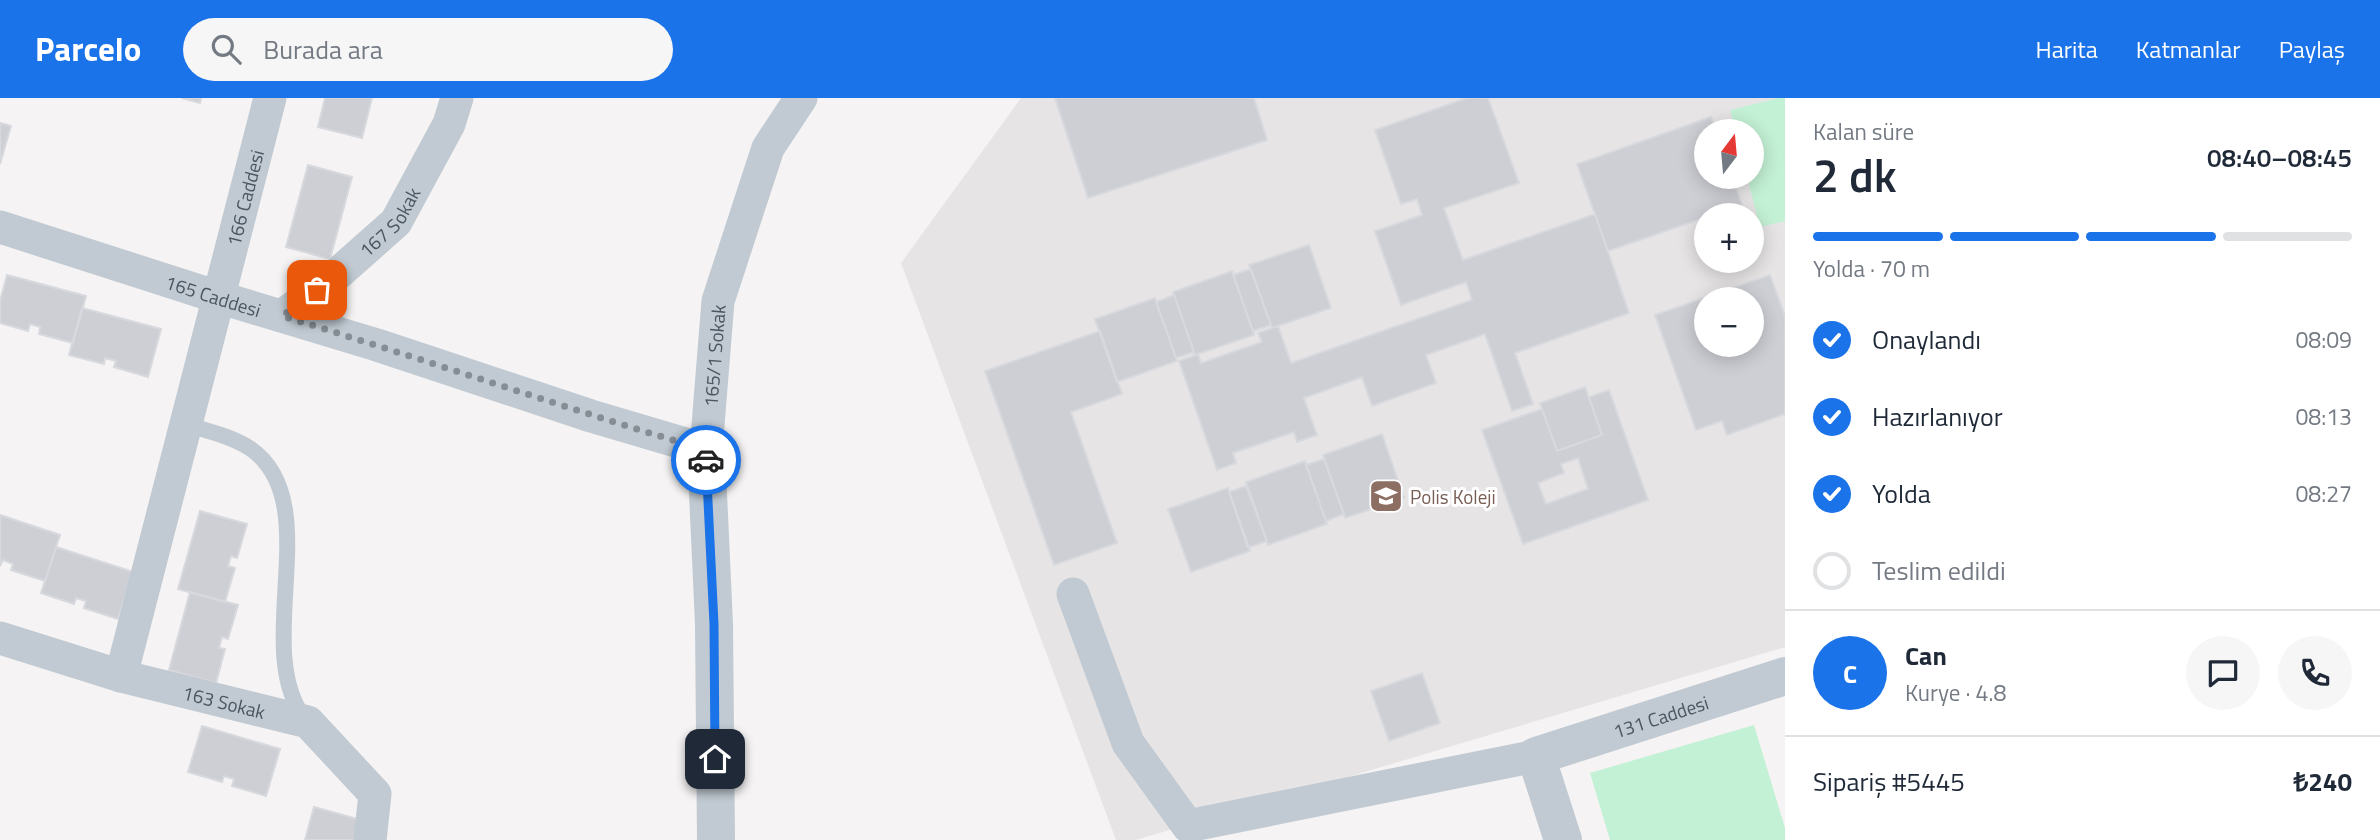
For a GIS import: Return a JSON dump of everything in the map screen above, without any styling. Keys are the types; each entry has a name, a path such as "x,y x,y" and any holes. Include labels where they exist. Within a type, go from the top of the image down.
{"street":[{"name":"166 Caddesi","path":"121,676 270,98"},
{"name":"167 Sokak","path":"282,316 334,277 396,222 449,124 457,98"},
{"name":"165/1 Sokak","path":"716,840 714,624 706,450 718,301 768,148 800,98"},
{"name":"165 Caddesi","path":"0,228 706,450"},
{"path":"1073,594 1128,743 1188,826 1536,756 1563,840"},
{"name":"163 Sokak","path":"0,638 121,676 308,722"},
{"name":"131 Caddesi","path":"1536,756 1785,676"},
{"path":"308,722 375,794 370,840"}],"lane":[{"path":"186,424 251,449 264,461 280,485 286,513 285,670 294,702 308,722"}],"shaded area":[{"name":"Polis Koleji","path":"1021,98 1785,98 1785,647 1136,840 1116,840 901,263"}],"green space":[{"path":"1785,98 1785,221 1764,226 1764,203 1754,203 1750,189 1764,189 1764,119 1733,119 1730,110"},
{"path":"1754,725 1785,828 1785,840 1610,840 1590,773"}],"building":[{"path":"182,98 201,98 200,103"},
{"path":"325,98 372,98 362,138 318,127"},
{"path":"1055,98 1254,98 1267,140 1088,198"},
{"path":"1467,98 1488,98 1519,183 1444,208 1463,260 1595,214 1629,313 1515,353 1533,404 1512,411 1485,334 1426,355 1436,383 1372,406 1362,377 1304,398 1317,435 1297,442 1294,432 1233,453 1236,463 1217,470 1179,361 1198,354 1201,363 1262,342 1258,333 1278,326 1291,363 1472,300 1466,282 1401,305 1375,231 1422,215 1417,199 1401,204 1375,130"},
{"path":"0,123 11,126 0,164"},
{"path":"1694,123 1694,189 1736,189 1741,203 1694,203 1694,221 1608,251 1577,164"},
{"path":"308,165 352,177 330,259 286,247"},
{"path":"1309,245 1331,308 1272,328 1249,265"},
{"path":"1251,269 1271,325 1253,331 1233,275"},
{"path":"1232,271 1254,335 1195,355 1173,292"},
{"path":"7,275 86,296 73,343 39,334 40,327 30,324 28,331 0,323 0,301"},
{"path":"1770,275 1785,316 1785,414 1727,435 1722,421 1696,430 1655,315 1694,301 1694,357 1764,357 1764,287 1736,287"},
{"path":"1174,295 1194,352 1176,358 1156,302"},
{"path":"1155,298 1177,361 1117,382 1095,319"},
{"path":"82,308 161,329 148,377 114,367 116,361 105,358 104,364 69,355"},
{"path":"1100,331 1122,394 1071,412 1117,543 1054,565 985,371"},
{"path":"1585,387 1602,435 1557,451 1540,403"},
{"path":"1609,390 1648,500 1523,544 1482,430 1542,409 1557,451 1602,435 1589,397","holes":["1578,458 1588,489 1546,504 1538,483 1564,473 1561,464"]},
{"path":"1382,434 1404,498 1345,518 1323,455"},
{"path":"1324,459 1344,514 1326,521 1306,465"},
{"path":"1305,461 1327,524 1268,545 1246,482"},
{"path":"1246,486 1267,541 1248,548 1229,492"},
{"path":"1228,488 1250,551 1191,572 1168,509"},
{"path":"200,511 247,524 237,558 231,556 228,566 235,568 225,602 178,589"},
{"path":"0,515 60,535 45,581 11,570 13,564 3,560 0,566"},
{"path":"56,547 133,572 118,619 84,608 86,601 76,598 74,604 41,593"},
{"path":"190,592 238,605 228,639 222,637 219,648 225,649 216,683 169,670"},
{"path":"1422,673 1440,723 1389,741 1371,691"},
{"path":"202,726 280,749 266,796 232,786 234,779 224,776 222,782 188,772"},
{"path":"314,807 361,820 356,840 305,840"}],"way so far":[{"path":"317,290 282,316 591,416 706,450 706,460"}],"place":[{"name":"Polis Koleji","path":"1386,496"}],"route":[{"path":"706,460 714,624 715,759"}]}
